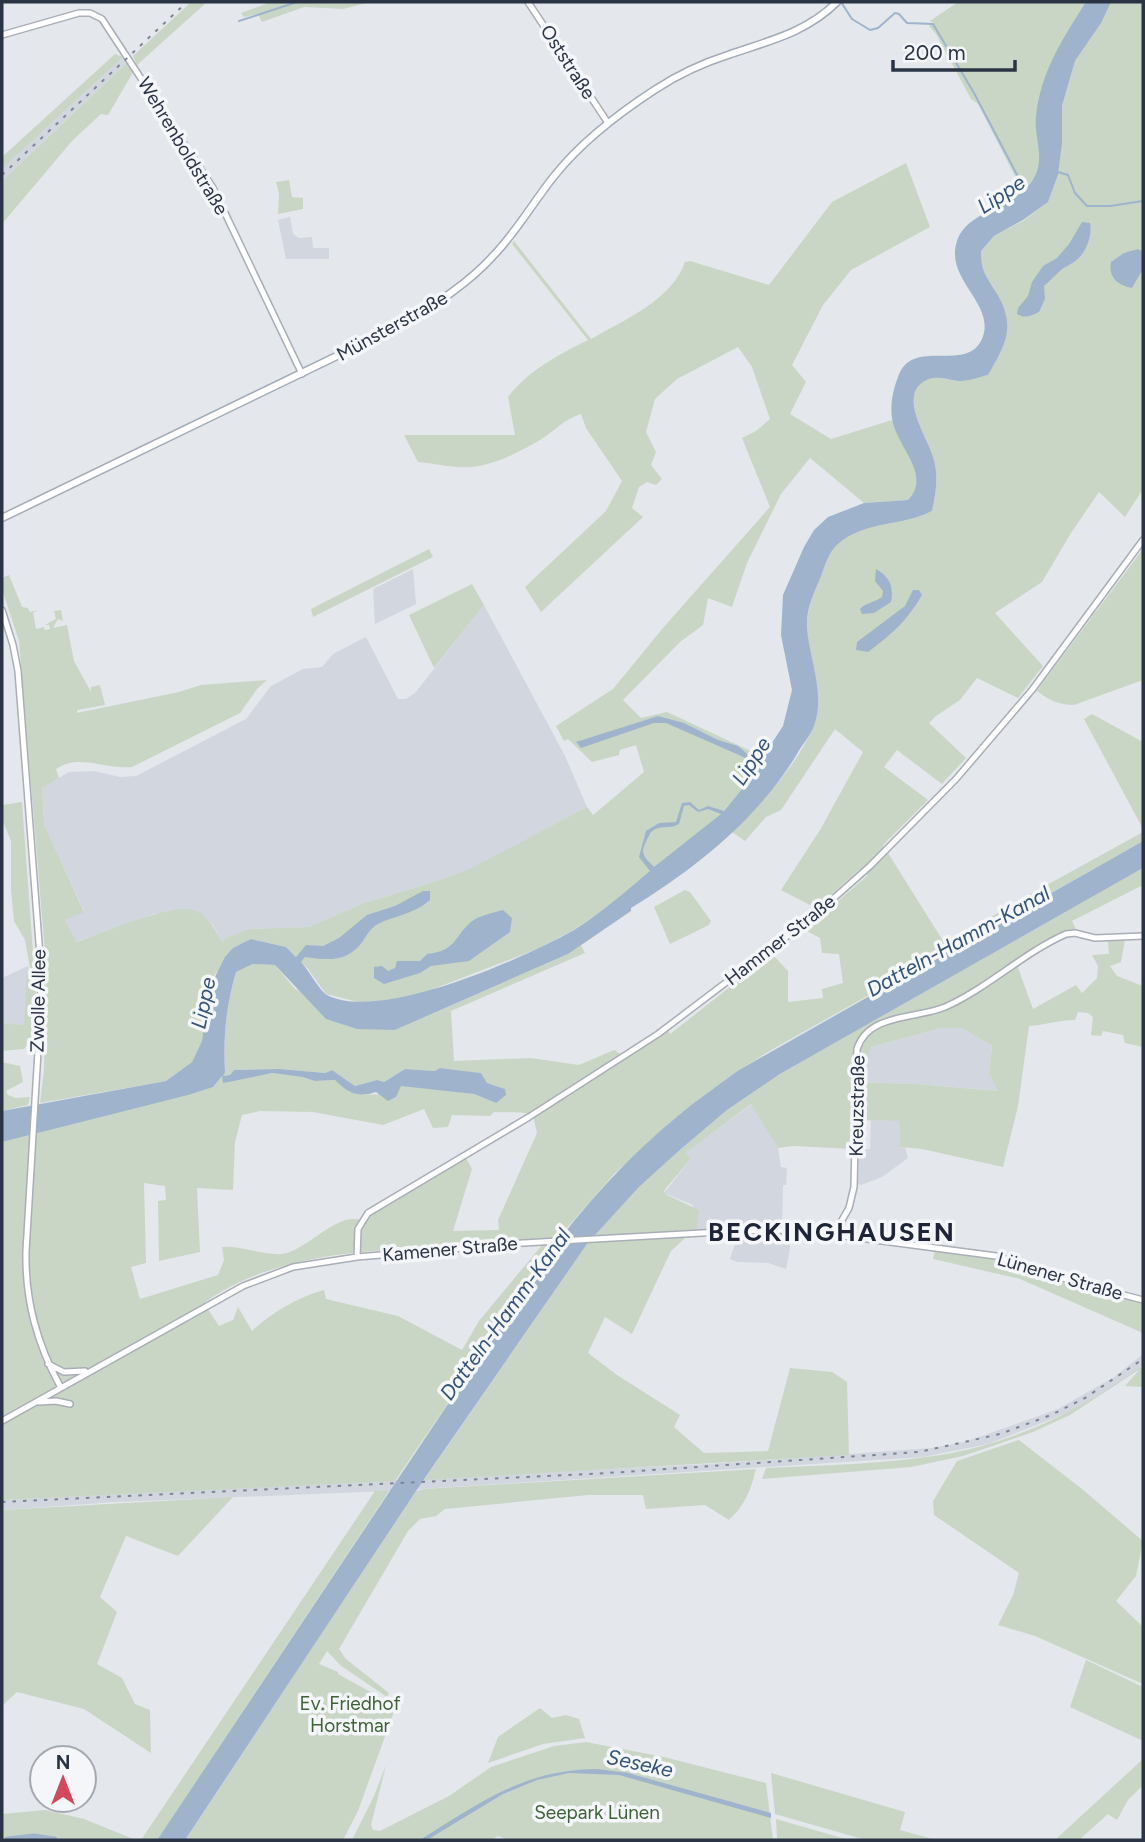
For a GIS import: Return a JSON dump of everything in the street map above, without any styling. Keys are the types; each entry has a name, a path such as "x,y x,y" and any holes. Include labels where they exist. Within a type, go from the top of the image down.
{"main road":[{"name":"Oststraße","path":"528,2 608,123"},
{"name":"Münsterstraße","path":"2,517 382,336 461,286 495,255 566,162 608,123 682,74 717,59 785,37 810,24 837,2"},
{"name":"Wehrenboldstraße","path":"2,35 83,12 98,15 106,22 213,188 302,374"},
{"name":"Hammer Straße","path":"357,1258 358,1228 368,1213 529,1117 659,1034 815,915 860,875 956,779 980,751 1040,679 1143,540"},
{"name":"Zwolle Allee","path":"2,610 10,632 18,671 40,942 41,1002 25,1259 27,1287 34,1327 48,1364 61,1388"},
{"name":"Kreuzstraße","path":"834,1234 849,1208 854,1188 858,1049 862,1037 904,1015 946,1007 1066,934 1075,933 1091,938 1143,936"},
{"name":"Kamener Straße","path":"2,1421 230,1292 261,1278 305,1264 543,1241 760,1230 799,1230 977,1253"},
{"name":"Lünener Straße","path":"977,1253 1143,1300"},
{"path":"48,1364 65,1372 91,1370"},
{"path":"33,1404 56,1401 70,1404"}],"shaded area":[{"path":"123,57 127,63 2,181 2,169"},
{"path":"290,217 293,234 299,238 312,237 313,248 329,248 329,259 286,259 278,220"},
{"path":"413,569 416,604 375,624 373,589"},
{"path":"484,605 565,756 587,807 467,870 364,903 309,927 250,929 222,943 213,925 204,916 154,914 75,942 65,920 84,911 44,824 42,788 69,772 94,771 120,777 136,776 246,719 271,686 303,669 322,667 333,654 366,637 398,699 406,699 415,693"},
{"path":"28,966 31,974 24,1025 2,1023 2,978"},
{"path":"941,1028 962,1028 992,1046 989,1073 999,1091 855,1082 855,1062 871,1047"},
{"path":"752,1104 778,1148 781,1167 787,1168 786,1185 783,1185 782,1226 790,1231 786,1269 768,1263 737,1262 730,1259 739,1233 696,1237 693,1205 664,1193 691,1159 684,1153"},
{"path":"871,1120 899,1121 900,1147 905,1148 908,1158 882,1177 861,1185 858,1184 859,1150 870,1149"},
{"path":"1143,1354 1141,1366 1072,1411 988,1444 923,1457 389,1491 115,1502 2,1510 2,1500 709,1464 932,1448 965,1442 1058,1409 1114,1377"}],"green space":[{"path":"191,2 207,2 137,65 133,56"},
{"path":"271,2 371,2 343,9 304,7 262,22 258,14 244,17 241,13"},
{"path":"958,2 1143,2 1143,489 1125,517 1099,492 1042,582 995,613 1043,666 1018,698 977,678 960,700 929,723 966,758 942,784 897,750 884,767 928,800 883,845 945,944 1143,832 1143,841 773,1049 739,1070 679,1115 614,1174 566,1229 395,1481 2,1500 2,1142 142,1106 225,1072 226,1022 236,972 253,964 275,965 295,989 395,1030 568,954 581,945 585,953 451,1011 454,1061 531,1058 579,1065 614,1050 627,1058 668,1031 670,1034 772,954 788,971 788,1002 823,998 822,989 843,983 839,954 822,953 820,938 805,930 868,875 860,869 816,908 781,890 820,830 863,752 835,729 781,810 766,817 745,841 732,832 788,770 813,727 818,701 807,622 810,605 832,551 849,536 860,531 908,520 932,511 936,471 916,415 914,394 919,385 929,379 964,381 988,375 997,293 981,270 981,251 994,236 1023,221 1048,202 1058,175 1062,144 1062,106 1075,61 1089,40 1077,29 1051,159 1026,188 1022,181 1016,178 978,104 971,99 929,26 934,23 930,21","holes":["440,1068 481,1073 487,1083 504,1089 496,1103 474,1094 411,1086 401,1086 397,1093 372,1095 350,1091 336,1080 315,1081 274,1073 234,1080 223,1076 230,1075 234,1070 280,1069 325,1073 332,1070 355,1086 377,1080 384,1082 405,1069 435,1071","424,1109 433,1128 448,1127 452,1115 490,1116 494,1112 533,1115 537,1133 498,1220 499,1230 453,1231 472,1169 465,1156 361,1220 342,1221 292,1251 275,1254 222,1247 224,1260 218,1275 140,1299 131,1267 146,1263 144,1183 165,1186 166,1200 158,1201 159,1261 200,1252 197,1188 233,1190 235,1142 242,1115 260,1111 313,1112 383,1125","547,1239 479,1321 462,1350 398,1316 326,1299 324,1290 285,1306 252,1331 238,1307 233,1320 219,1326 204,1303 232,1286 293,1263 357,1253"]},
{"path":"115,54 123,57 2,169 2,157"},
{"path":"127,63 133,69 132,74 108,115 101,114 72,141 2,224 2,181"},
{"path":"906,163 930,227 851,270 823,305 792,365 806,382 790,414 831,439 892,420 915,470 915,492 908,500 864,503 810,458 781,494 747,563 732,607 708,598 703,625 680,642 623,700 641,718 667,712 764,755 754,774 719,817 609,906 575,929 537,949 415,996 362,1003 326,994 308,969 286,947 251,939 215,974 209,989 202,1041 192,1062 166,1081 40,1103 44,1070 46,964 19,641 2,589 2,578 9,575 22,607 28,608 30,612 38,610 33,613 36,629 50,629 49,625 45,625 56,619 54,611 61,610 63,621 58,619 53,628 67,625 74,661 91,692 91,687 100,685 105,705 77,710 77,713 201,685 267,680 240,713 132,767 83,762 65,764 56,769 59,778 42,788 44,824 84,912 65,920 76,942 153,915 183,909 203,915 222,942 250,929 309,927 364,903 467,870 587,807 593,815 644,772 636,745 620,750 619,755 592,762 568,739 564,741 556,726 613,689 770,507 742,438 770,419 752,367 738,347 677,379 655,399 646,432 656,452 651,465 662,479 656,485 647,482 639,487 632,508 643,517 541,612 525,587 606,511 622,481 586,428 581,414 521,451 478,466 457,467 418,462 404,435 515,435 508,397 535,371 588,340 512,244 514,241 591,339 646,308 669,287 685,262 690,261 769,285 832,202"},
{"path":"289,180 292,197 303,198 303,209 278,214 279,193 276,182"},
{"path":"429,549 433,557 313,617 311,609"},
{"path":"1143,549 1143,680 1074,705 1054,701 1037,691 1041,685"},
{"path":"472,584 484,605 434,668 409,615"},
{"path":"1092,714 1143,742 1143,829 1084,719"},
{"path":"22,802 36,993 31,1039 24,1049 2,1051 2,1023 24,1025 27,975 31,974 25,940 14,921 11,841 2,819 2,805"},
{"path":"1143,868 1143,885 1072,921 1077,931 1017,965 1033,1009 1076,985 1082,993 1097,978 1098,966 1092,955 1109,954 1108,941 1125,940 1121,962 1110,966 1117,976 1143,986 1143,1047 1125,1043 1123,1035 1103,1031 1101,1036 1091,1035 1093,1017 1088,1013 1078,1012 1075,1020 1029,1026 1018,1106 1003,1167 922,1149 900,1147 899,1121 855,1120 854,1149 793,1146 778,1148 751,1104 685,1153 691,1159 666,1188 664,1192 667,1195 699,1210 696,1237 685,1238 671,1251 632,1334 605,1317 588,1353 680,1415 674,1427 704,1453 768,1451 790,1368 832,1372 847,1382 849,1455 424,1480 587,1244 639,1187 681,1149 727,1110 780,1074","holes":["941,1028 962,1028 992,1046 989,1073 998,1091 855,1082 859,1061 865,1063 871,1047"]},
{"path":"685,890 690,892 711,921 709,925 670,944 654,907"},
{"path":"2,1062 20,1066 23,1082 6,1091 8,1095 16,1098 30,1097 28,1105 2,1111"},
{"path":"936,1245 991,1255 1143,1299 1143,1333 1020,1279 933,1259"},
{"path":"1141,1366 1143,1387 1125,1386 1140,1369 1070,1415 1033,1432 963,1456 911,1467 762,1479 766,1468 902,1460 947,1454 999,1441 1073,1409"},
{"path":"1019,1440 1143,1541 1136,1576 1116,1601 1143,1627 1143,1684 1035,1636 998,1625 1013,1595 1019,1573 934,1515 933,1501 957,1461"},
{"name":"Ev. Friedhof Horstmar","path":"756,1469 747,1497 729,1520 705,1505 646,1509 643,1495 588,1495 445,1509 436,1516 420,1519 408,1531 339,1649 346,1659 389,1693 387,1697 340,1665 327,1651 319,1664 396,1706 358,1811 343,1840 185,1840 416,1491"},
{"path":"375,1491 389,1491 157,1840 141,1840"},
{"path":"233,1497 178,1556 126,1536 100,1597 117,1612 97,1664 122,1678 135,1704 150,1710 151,1753 84,1709 17,1692 2,1706 2,1510"},
{"path":"1086,1660 1143,1687 1143,1741 1070,1707"},
{"path":"540,1708 552,1718 566,1715 579,1719 585,1738 543,1744 488,1763 498,1737"},
{"name":"Seepark Lünen","path":"586,1742 664,1757 766,1783 773,1840 508,1840 498,1836 491,1840 352,1840 386,1765 371,1825 373,1830 380,1831 449,1796 491,1767 554,1746"},
{"path":"1143,1759 1143,1785 1128,1800 1117,1820 1108,1814 1079,1840 1055,1840"},
{"path":"771,1773 905,1812 900,1830 936,1840 866,1840 775,1814"},
{"path":"28,1812 28,1814 62,1814 84,1819 136,1840 2,1840 2,1814"},
{"path":"776,1819 849,1840 777,1839"}],"water":[{"name":"Lippe","path":"1086,2 1111,2 1101,23 1075,61 1062,106 1062,144 1058,175 1048,202 994,236 981,251 984,273 1006,315 1007,334 1000,353 988,375 964,381 929,379 919,385 914,394 916,415 936,471 932,511 908,520 860,531 838,544 830,555 811,601 807,620 818,689 814,726 764,800 701,859 568,954 395,1030 357,1029 326,1019 275,965 253,964 236,972 226,1022 223,1076 230,1075 234,1070 280,1069 325,1073 332,1070 355,1086 377,1080 384,1082 405,1069 435,1071 440,1068 481,1073 487,1083 505,1089 506,1095 496,1103 474,1094 401,1086 396,1097 388,1101 376,1092 354,1093 335,1080 315,1081 273,1073 223,1083 222,1076 213,1087 188,1095 2,1142 2,1111 166,1081 192,1062 202,1041 209,989 225,957 233,948 251,939 286,947 296,957 306,945 323,946 339,938 367,915 395,906 423,891 430,891 430,900 413,911 382,922 371,930 357,948 344,957 305,957 301,962 327,995 351,1001 381,1001 452,984 522,956 594,917 650,871 639,857 646,831 659,823 676,822 682,803 690,802 699,810 708,806 724,811 754,774 751,761 739,755 666,723 654,723 581,748 576,742 658,716 684,723 718,740 738,746 752,758 764,755 783,726 792,690 781,635 783,595 804,547 814,530 828,517 864,503 908,500 915,490 915,470 892,418 896,382 905,365 915,359 964,354 974,349 982,339 985,326 983,314 958,268 955,255 957,241 972,221 1019,194 1036,174 1039,153 1036,117 1042,86 1054,56","holes":["689,805 698,812 708,809 721,814 654,867 643,851 651,832 679,824 684,806"]},
{"path":"1082,222 1090,223 1091,228 1082,255 1044,286 1045,299 1039,312 1025,317 1017,314 1043,266 1057,258"},
{"path":"1138,249 1143,252 1143,269 1132,288 1115,280 1110,268 1111,262 1124,253"},
{"path":"876,569 885,575 890,583 891,602 874,613 862,614 862,607 882,597 883,591 875,581"},
{"path":"913,590 919,590 922,595 898,626 868,652 856,650 857,642 905,606"},
{"path":"1143,841 1143,868 780,1074 727,1110 639,1187 587,1244 418,1488 185,1840 157,1840 544,1260 590,1201 624,1165 679,1115 739,1070"},
{"path":"503,910 512,918 510,932 469,961 431,966 420,973 384,984 374,978 374,967 382,966 388,971 395,968 397,961 420,961 427,954 450,946 465,927 475,920"},
{"path":"598,1769 628,1773 771,1813 771,1818 619,1775 569,1773 537,1780 503,1794 427,1840 420,1840 483,1801 525,1782 548,1775"}],"waterway":[{"path":"239,21 297,2"},
{"path":"341,2 348,2"},
{"name":"Lippe","path":"841,2 852,19 870,30 878,28 895,13 907,23 933,24 974,93 1025,190"},
{"path":"1058,172 1068,175 1075,193 1087,206 1143,201"},
{"name":"Seseke","path":"8,1840 34,1837 54,1840"}],"railway":[{"path":"2,175 187,2"},
{"path":"2,1502 608,1473 919,1452 1000,1434 1051,1415 1085,1398 1143,1359"}],"district":[{"name":"BECKINGHAUSEN","path":"832,1232"}],"water label":[{"name":"Datteln-Hamm-Kanal","path":"958,941"},
{"name":"Datteln-Hamm-Kanal","path":"505,1314"}]}
